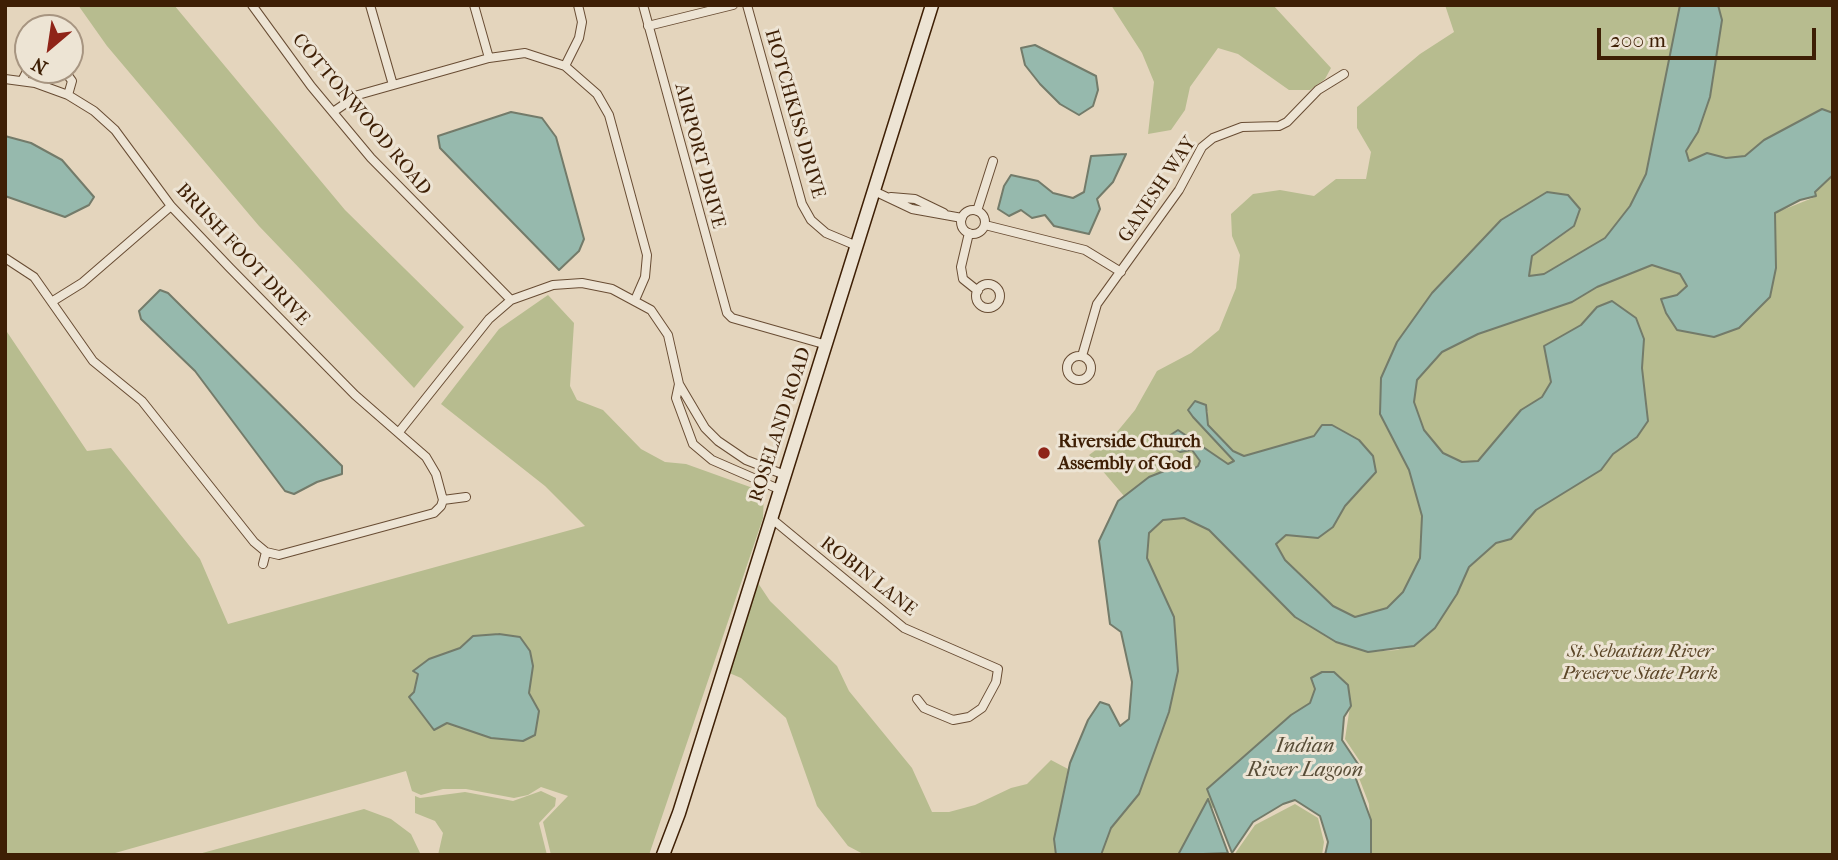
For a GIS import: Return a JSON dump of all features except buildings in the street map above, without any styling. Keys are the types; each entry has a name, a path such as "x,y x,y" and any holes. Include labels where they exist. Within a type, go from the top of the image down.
{"main road":[{"name":"ROSELAND ROAD","path":"663,855 679,813 932,5"}],"street":[{"name":"COTTONWOOD ROAD","path":"252,5 333,112 412,203 494,279 511,300"},
{"path":"370,5 393,85"},
{"path":"474,5 489,58"},
{"path":"565,65 579,38 582,22 578,5"},
{"name":"AIRPORT DRIVE","path":"643,5 727,313 732,318 827,345"},
{"path":"648,26 733,5"},
{"name":"HOTCHKISS DRIVE","path":"747,5 802,204 811,220 826,233 857,246"},
{"path":"333,112 358,95 489,58 525,53 565,65 597,94 609,115 647,255 645,276 635,300"},
{"name":"GANESH WAY","path":"1082,356 1097,303 1179,190 1202,147 1213,138 1242,127 1279,126 1318,90 1344,75"},
{"name":"BRUSH FOOT DRIVE","path":"32,84 68,95 94,111 115,130 171,206 355,395 399,432 431,465 443,500"},
{"path":"68,95 71,84"},
{"path":"977,211 993,161"},
{"path":"874,191 962,218"},
{"path":"53,301 98,270 171,206"},
{"path":"977,211 984,217 985,225 979,233 969,233 964,229 962,218 967,212 977,211"},
{"path":"985,225 1085,250 1121,272"},
{"path":"969,233 961,267 963,279 978,291"},
{"path":"5,258 34,277 93,360 142,401 254,542 266,552 279,555 434,513 443,500 466,497"},
{"path":"399,432 489,319 511,300 553,285 582,283 612,289 651,310 668,335 679,384 705,428 746,460 785,475"},
{"path":"679,384 676,398 693,444 712,460 781,490"},
{"path":"740,474 746,460"},
{"name":"ROBIN LANE","path":"772,519 904,628 998,670 996,682 987,701 969,718 953,720 924,708 917,699"},
{"path":"263,564 266,552"}],"green space":[{"path":"78,5 174,5 345,210 464,327 414,388 259,226 107,46"},
{"path":"1111,5 1273,5 1331,68 1325,79 1310,90 1289,90 1238,54 1218,48 1190,87 1185,110 1171,130 1148,134 1154,82 1142,53"},
{"path":"1445,5 1680,5 1646,174 1630,206 1605,238 1544,274 1529,276 1532,257 1574,227 1501,220 1472,253 1380,414 1409,470 1422,516 1421,558 1403,592 1387,608 1355,617 1333,606 1312,587 1285,560 1276,544 1286,535 1318,538 1333,527 1345,506 1366,484 1322,425 1314,436 1244,457 1234,451 1208,425 1208,411 1188,410 1235,461 1228,465 1178,430 1170,447 1180,452 1192,450 1201,461 1198,466 1190,471 1177,466 1149,477 1124,496 1089,455 1112,438 1135,410 1157,371 1191,353 1219,330 1236,288 1240,255 1232,236 1231,214 1253,194 1280,190 1314,196 1336,179 1366,179 1371,152 1357,128 1357,107 1420,54 1454,32"},
{"path":"1718,5 1833,5 1833,113 1822,109 1764,140 1745,156 1726,158 1707,153 1689,162 1686,151 1698,132 1713,81 1722,20"},
{"name":"St. Sebastian River Preserve State Park","path":"1833,175 1833,855 1372,855 1369,804 1359,778 1361,763 1345,739 1350,706 1207,812 1184,855 1101,855 1111,828 1139,794 1169,712 1142,554 1148,533 1163,520 1184,518 1209,530 1295,617 1336,642 1368,652 1397,650 1419,642 1435,628 1457,594 1469,567 1443,453 1424,430 1414,401 1417,380 1442,351 1478,334 1572,302 1597,287 1652,265 1681,274 1688,287 1678,295 1668,297 1697,334 1775,213 1815,197 1824,182"},
{"path":"548,295 574,323 570,386 577,400 603,410 641,449 665,462 686,464 764,492 763,518 649,855 551,855 543,822 568,796 541,787 528,795 514,798 466,789 443,789 421,795 412,791 406,771 108,855 5,855 5,329 87,451 111,448 200,559 228,624 585,526 545,486 441,404 499,329"},
{"path":"756,580 770,601 837,666 849,691 912,768 932,812 949,812 975,805 1011,788 1027,784 1051,760 1068,769 1054,839 1056,855 865,855 848,846 817,806 786,718 741,678 727,672"},
{"path":"541,791 556,798 555,806 539,823 547,855 438,855 443,833 435,821 415,813 415,796 420,798 465,792 513,801"},
{"path":"1295,804 1318,818 1324,842 1322,855 1234,855 1255,825"},
{"path":"364,809 391,819 411,834 421,855 195,855"}],"water":[{"path":"1680,5 1718,5 1722,20 1710,97 1698,132 1686,151 1689,161 1707,153 1726,158 1745,156 1764,140 1822,109 1833,113 1833,175 1815,192 1816,196 1800,200 1775,213 1776,268 1770,297 1739,328 1714,337 1677,330 1661,299 1677,295 1687,286 1680,274 1652,265 1597,287 1572,302 1478,334 1442,352 1417,380 1414,402 1424,430 1443,453 1462,462 1478,461 1521,410 1542,397 1551,382 1544,346 1581,325 1597,307 1612,301 1636,318 1644,339 1642,368 1648,421 1637,437 1613,454 1601,470 1536,510 1511,539 1496,543 1469,567 1457,594 1435,628 1414,646 1368,652 1336,642 1295,617 1209,530 1184,518 1163,520 1149,533 1147,558 1174,617 1178,671 1169,712 1139,794 1111,828 1101,855 1056,855 1054,839 1070,763 1088,720 1100,702 1109,705 1120,726 1129,719 1132,682 1121,632 1110,624 1099,541 1118,501 1149,477 1177,466 1190,471 1198,466 1200,461 1192,450 1180,452 1167,444 1169,436 1178,430 1228,464 1234,461 1188,410 1195,401 1206,405 1208,425 1233,451 1244,456 1314,436 1322,425 1332,425 1359,440 1373,456 1376,472 1345,506 1333,527 1318,538 1286,535 1276,544 1285,560 1333,606 1355,617 1387,608 1403,592 1420,558 1422,516 1409,470 1380,414 1381,378 1397,342 1432,293 1501,220 1547,192 1568,195 1580,209 1574,226 1532,256 1529,276 1544,274 1605,238 1630,206 1646,174"},
{"path":"1035,45 1096,76 1098,90 1093,106 1079,115 1060,104 1040,84 1025,65 1021,48"},
{"path":"511,112 542,118 556,137 584,239 579,251 559,270 440,148 438,136"},
{"path":"5,136 31,143 62,160 94,197 89,205 65,217 5,196"},
{"path":"1126,154 1113,182 1097,199 1100,209 1089,234 1054,226 1045,215 1032,218 1021,210 1009,216 998,209 1004,186 1011,175 1038,181 1053,193 1073,198 1084,192 1091,156"},
{"path":"160,290 168,293 342,466 342,474 317,482 294,494 285,491 195,371 141,319 139,311"},
{"path":"499,634 520,637 530,651 533,666 529,693 539,711 535,735 523,741 491,738 447,723 434,730 409,697 414,692 418,674 413,671 429,659 460,648 473,636"},
{"name":"Indian River Lagoon","path":"1322,672 1334,672 1348,685 1351,706 1344,717 1342,740 1358,764 1356,779 1371,820 1371,855 1325,855 1328,842 1320,816 1295,800 1253,822 1232,853 1207,789 1291,715 1310,703 1315,689 1311,678"},
{"path":"1208,799 1228,853 1178,855"}],"place":[{"name":"Riverside Church Assembly of God","path":"1044,453"}]}
